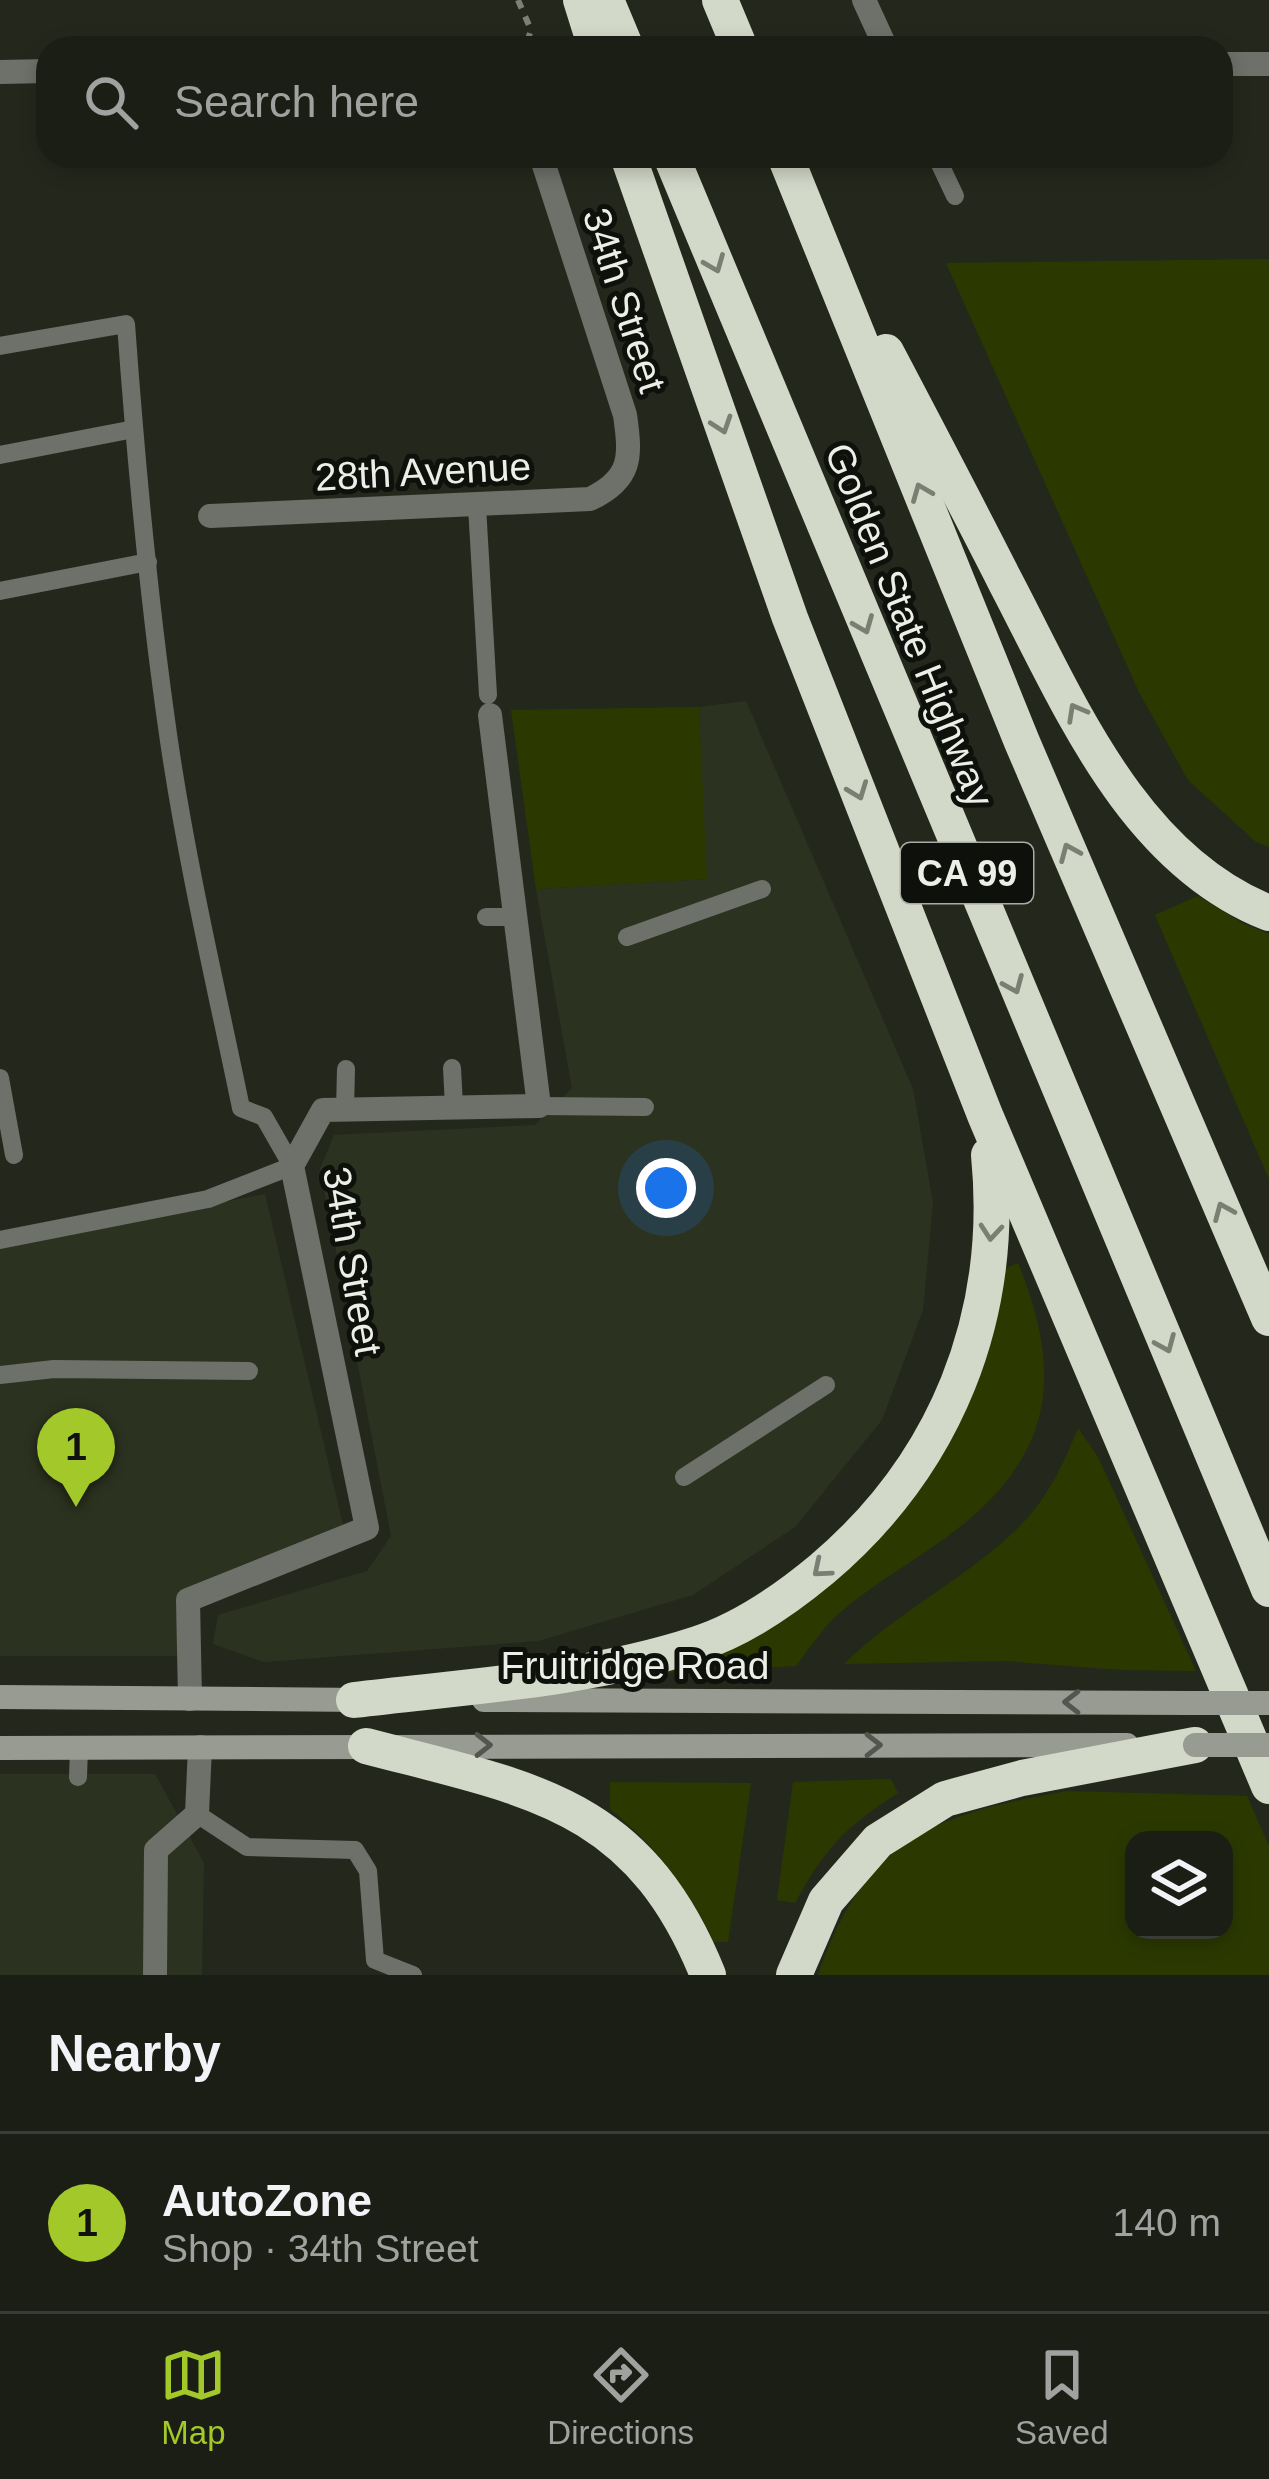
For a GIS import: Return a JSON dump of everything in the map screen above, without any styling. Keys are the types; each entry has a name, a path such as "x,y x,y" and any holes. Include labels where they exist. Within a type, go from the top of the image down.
{"highway":[{"path":"581,0 592,36"},
{"path":"606,0 621,36"},
{"path":"719,0 735,36"},
{"path":"632,168 790,618 985,1115 1269,1786"},
{"name":"Golden State Highway","path":"676,168 1269,1589"},
{"name":"Golden State Highway","path":"790,168 1022,742 1269,1318"},
{"path":"791,168 1115,781 1173,851 1247,904 1269,913"},
{"path":"354,1700 607,1669 702,1643 789,1596 864,1533 924,1456 966,1366 986,1284 993,1199 985,1115"},
{"path":"794,1975 826,1901 878,1841 945,1799 1022,1778 1195,1745"},
{"path":"366,1746 523,1787 590,1819 647,1867 690,1928 708,1975"}],"main road":[{"name":"Fruitridge Road","path":"1,1692 190,1699 1269,1703"},
{"name":"Fruitridge Road","path":"0,1748 1269,1745"}],"street":[{"path":"864,0 880,36"},
{"path":"1233,64 1269,64"},
{"path":"0,72 36,71"},
{"name":"34th Street","path":"545,168 625,416 630,447 627,468"},
{"name":"28th Avenue","path":"210,516 590,499 609,490 627,468"},
{"path":"489,705 539,1106"},
{"name":"34th Street","path":"190,1699 188,1600 367,1528 292,1166 323,1110 539,1106"},
{"path":"155,1975 156,1850 197,1814 200,1747"}],"lane":[{"path":"942,168 955,196"},
{"path":"0,346 126,324 170,746 241,1108 264,1117 292,1166 208,1199 0,1240"},
{"path":"0,455 134,429"},
{"path":"477,506 489,705"},
{"path":"0,591 148,562"},
{"path":"627,937 762,889"},
{"path":"486,917 518,917"},
{"path":"452,1068 454,1107"},
{"path":"345,1110 346,1069"},
{"path":"0,1078 14,1155"},
{"path":"539,1106 645,1107"},
{"path":"0,1375 54,1369 249,1371"},
{"path":"684,1477 826,1384"},
{"path":"78,1777 79,1748"},
{"path":"197,1814 248,1847 355,1850 368,1871 375,1960 413,1975"}],"path":[{"path":"518,0 531,30 529,36"}],"shaded area":[{"path":"746,701 913,1089 933,1203 923,1310 882,1420 795,1527 693,1595 538,1641 264,1662 213,1644 218,1615 367,1571 391,1536 320,1169 334,1135 535,1125 572,1088 536,889 706,879 699,707"},
{"path":"265,1194 343,1525 183,1590 179,1656 0,1656 0,1246"},
{"path":"0,1774 155,1774 204,1863 202,1975 0,1975"}],"green space":[{"path":"1269,259 1269,847 1256,842 1188,780 1139,692 946,263"},
{"path":"699,707 707,879 536,889 511,710"},
{"path":"1198,896 1269,934 1269,1179 1155,915"},
{"path":"1018,1263 1040,1334 1043,1398 1036,1429 1001,1487 957,1529 837,1615 796,1666 659,1673 880,1531 997,1272"},
{"path":"1078,1428 1098,1457 1196,1671 1004,1661 844,1664 1015,1531 1052,1483"},
{"path":"891,1779 898,1793 838,1840 795,1903 777,1900 793,1782"},
{"path":"610,1782 751,1783 728,1942 714,1942 670,1870 610,1809"},
{"path":"1067,1791 1247,1796 1269,1846 1269,1975 818,1975 858,1892 882,1863 910,1841 978,1811"}],"place":[{"name":"AutoZone","path":"76,1507"}]}
